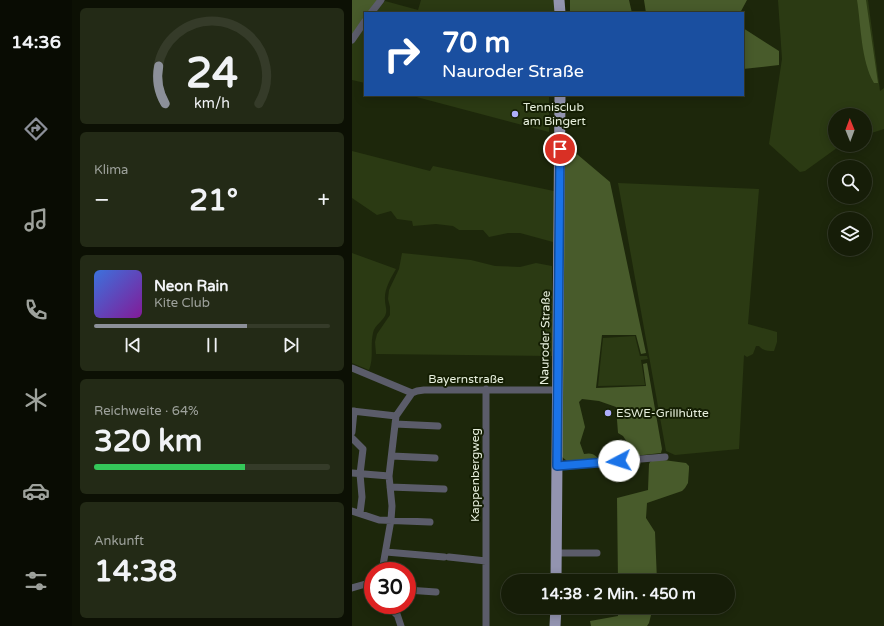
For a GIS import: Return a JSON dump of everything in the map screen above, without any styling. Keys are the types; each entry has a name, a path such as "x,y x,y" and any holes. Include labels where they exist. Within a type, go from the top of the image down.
{"main road":[{"path":"559,0 560,12"},
{"name":"Nauroder Straße","path":"556,574 560,96"},
{"path":"555,626 556,614"}],"street":[{"path":"372,12 382,0"},
{"path":"352,40 364,22"},
{"path":"352,368 412,394"},
{"name":"Bayernstraße","path":"395,420 412,394 417,391 486,389 557,390"},
{"name":"Kappenbergweg","path":"486,389 486,626"},
{"path":"352,432 353,411 395,420 438,426"},
{"path":"384,562 391,520 392,506 389,476 395,420"},
{"path":"352,438 362,449 360,474 362,498 360,514"},
{"path":"392,456 435,458"},
{"path":"557,466 665,457"},
{"path":"352,473 389,476"},
{"path":"390,487 444,489"},
{"path":"352,511 372,518 430,522"},
{"path":"386,552 486,561"},
{"path":"557,553 597,553"},
{"path":"352,588 364,584"},
{"path":"416,591 436,592"},
{"path":"396,614 401,626"}],"green space":[{"path":"352,0 378,0 369,12 364,12 364,18 352,36"},
{"path":"421,0 554,0 554,12 376,12 385,1 418,10"},
{"path":"570,0 629,0 632,12 570,12"},
{"path":"644,0 747,0 741,12 646,12"},
{"path":"778,0 868,0 880,91 884,88 884,129 872,133 872,108 828,108 828,152 831,152 805,171 800,172 769,144 782,59"},
{"path":"857,0 866,0 878,83 874,83 866,64"},
{"path":"364,28 364,83 352,80 352,44"},
{"path":"744,29 779,51 779,65 744,69"},
{"name":"Tennisclub am Bingert","path":"413,96 549,96 549,132"},
{"path":"565,144 610,182 646,353 641,354 636,335 602,335 596,388 646,386 643,364 647,363 662,449 661,453 607,459 604,454 605,452 631,448 623,436 618,433 616,407 599,401 582,399 579,402 585,427 580,443 584,454 592,454 597,457 597,459 567,461 562,457"},
{"path":"352,151 430,171 433,166 554,191 553,242 520,233 508,233 489,237 483,230 459,230 453,226 436,224 413,226 412,221 397,219 391,211 377,215 352,198"},
{"path":"618,183 759,189 748,324 777,332 777,342 774,351 762,349 759,346 756,346 753,354 747,357 744,355 739,449 675,455 666,451"},
{"path":"352,253 396,269 388,284 385,296 385,316 375,327 373,333 369,370 352,363"},
{"path":"402,253 471,260 495,266 520,267 536,263 552,266 552,356 376,354 375,342 377,334 390,315 388,299 389,290 399,269"},
{"path":"635,336 640,356 647,356 648,359 641,360 645,385 598,386 603,338"},
{"path":"656,459 686,463 689,466 688,483 682,491 647,503 646,518 655,532 657,574 618,574 617,498 648,490 650,462"},
{"path":"618,614 651,614 647,626 591,626 590,621 618,616"}],"place":[{"name":"Tennisclub am Bingert","path":"515,114"},
{"name":"ESWE-Grillhütte","path":"608,413"}],"route":[{"path":"560,149 557,466 619,461"}]}
